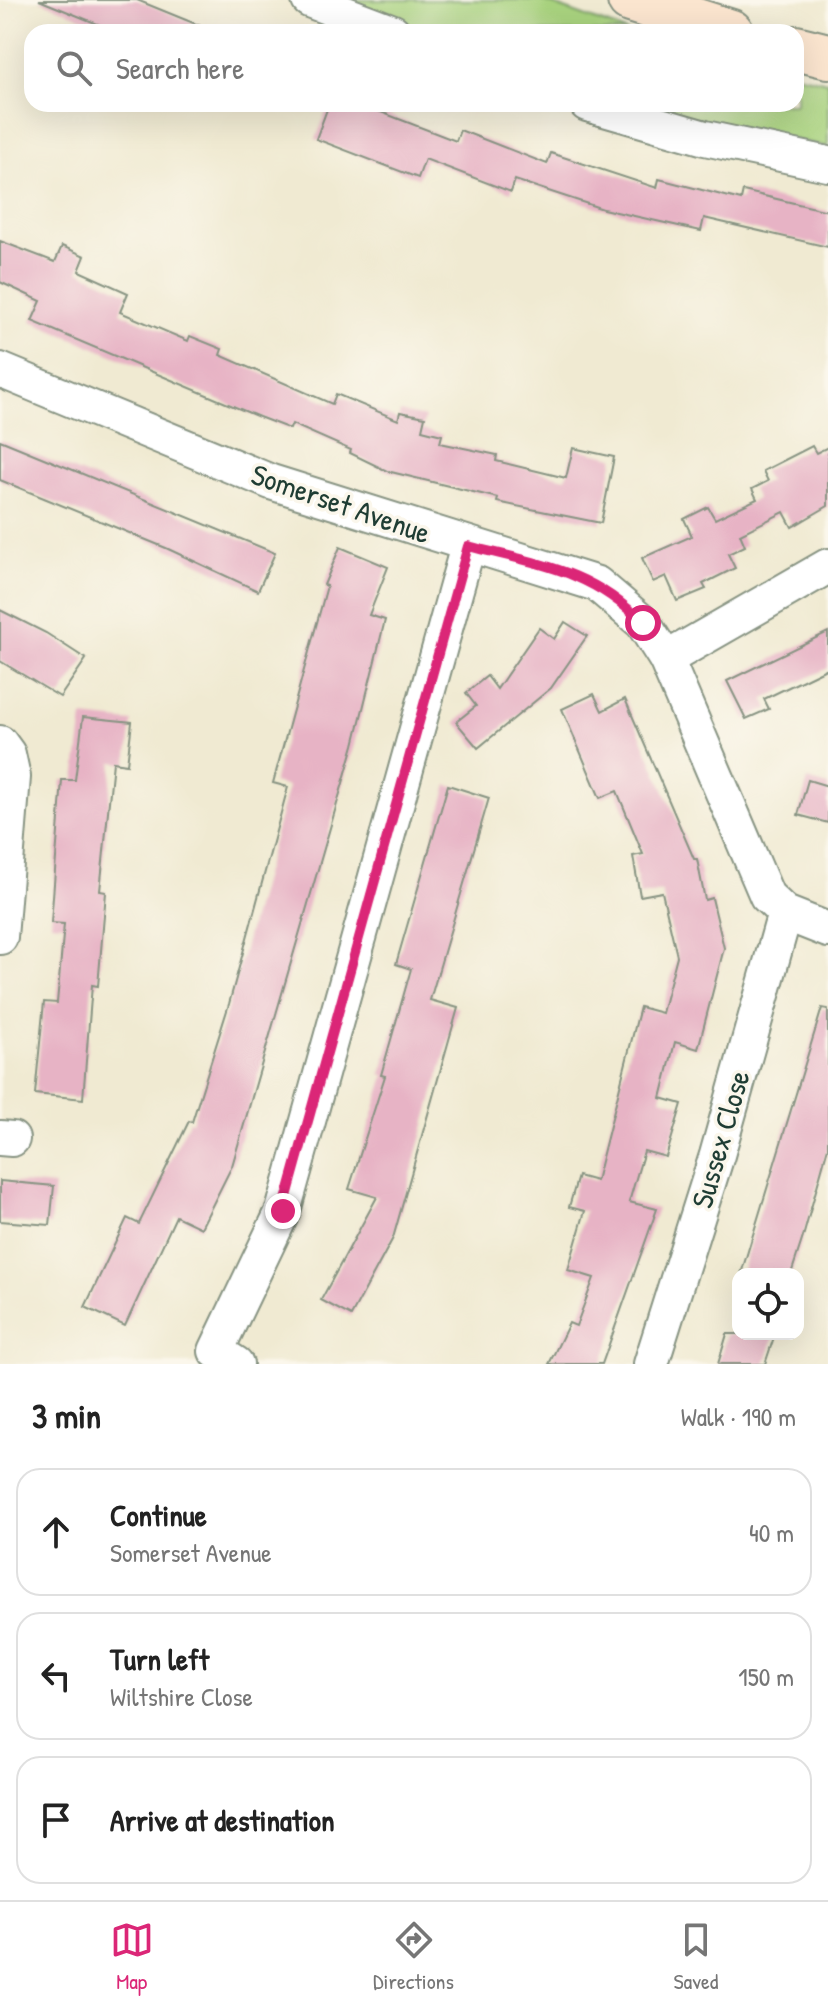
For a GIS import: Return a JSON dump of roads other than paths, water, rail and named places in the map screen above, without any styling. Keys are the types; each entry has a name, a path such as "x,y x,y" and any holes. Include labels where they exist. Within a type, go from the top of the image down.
{"main road":[{"path":"630,0 706,24"},
{"path":"804,50 828,56"}],"street":[{"path":"309,0 372,24"},
{"path":"615,112 705,138 828,164"},
{"name":"Somerset Avenue","path":"0,370 271,482 597,584 643,623 666,659 761,887 785,913 828,930"},
{"path":"214,1350 283,1211 468,546"},
{"path":"666,659 828,566"},
{"path":"0,743 8,754 13,777 0,937"},
{"name":"Sussex Close","path":"651,1364 717,1155 785,913"}]}
